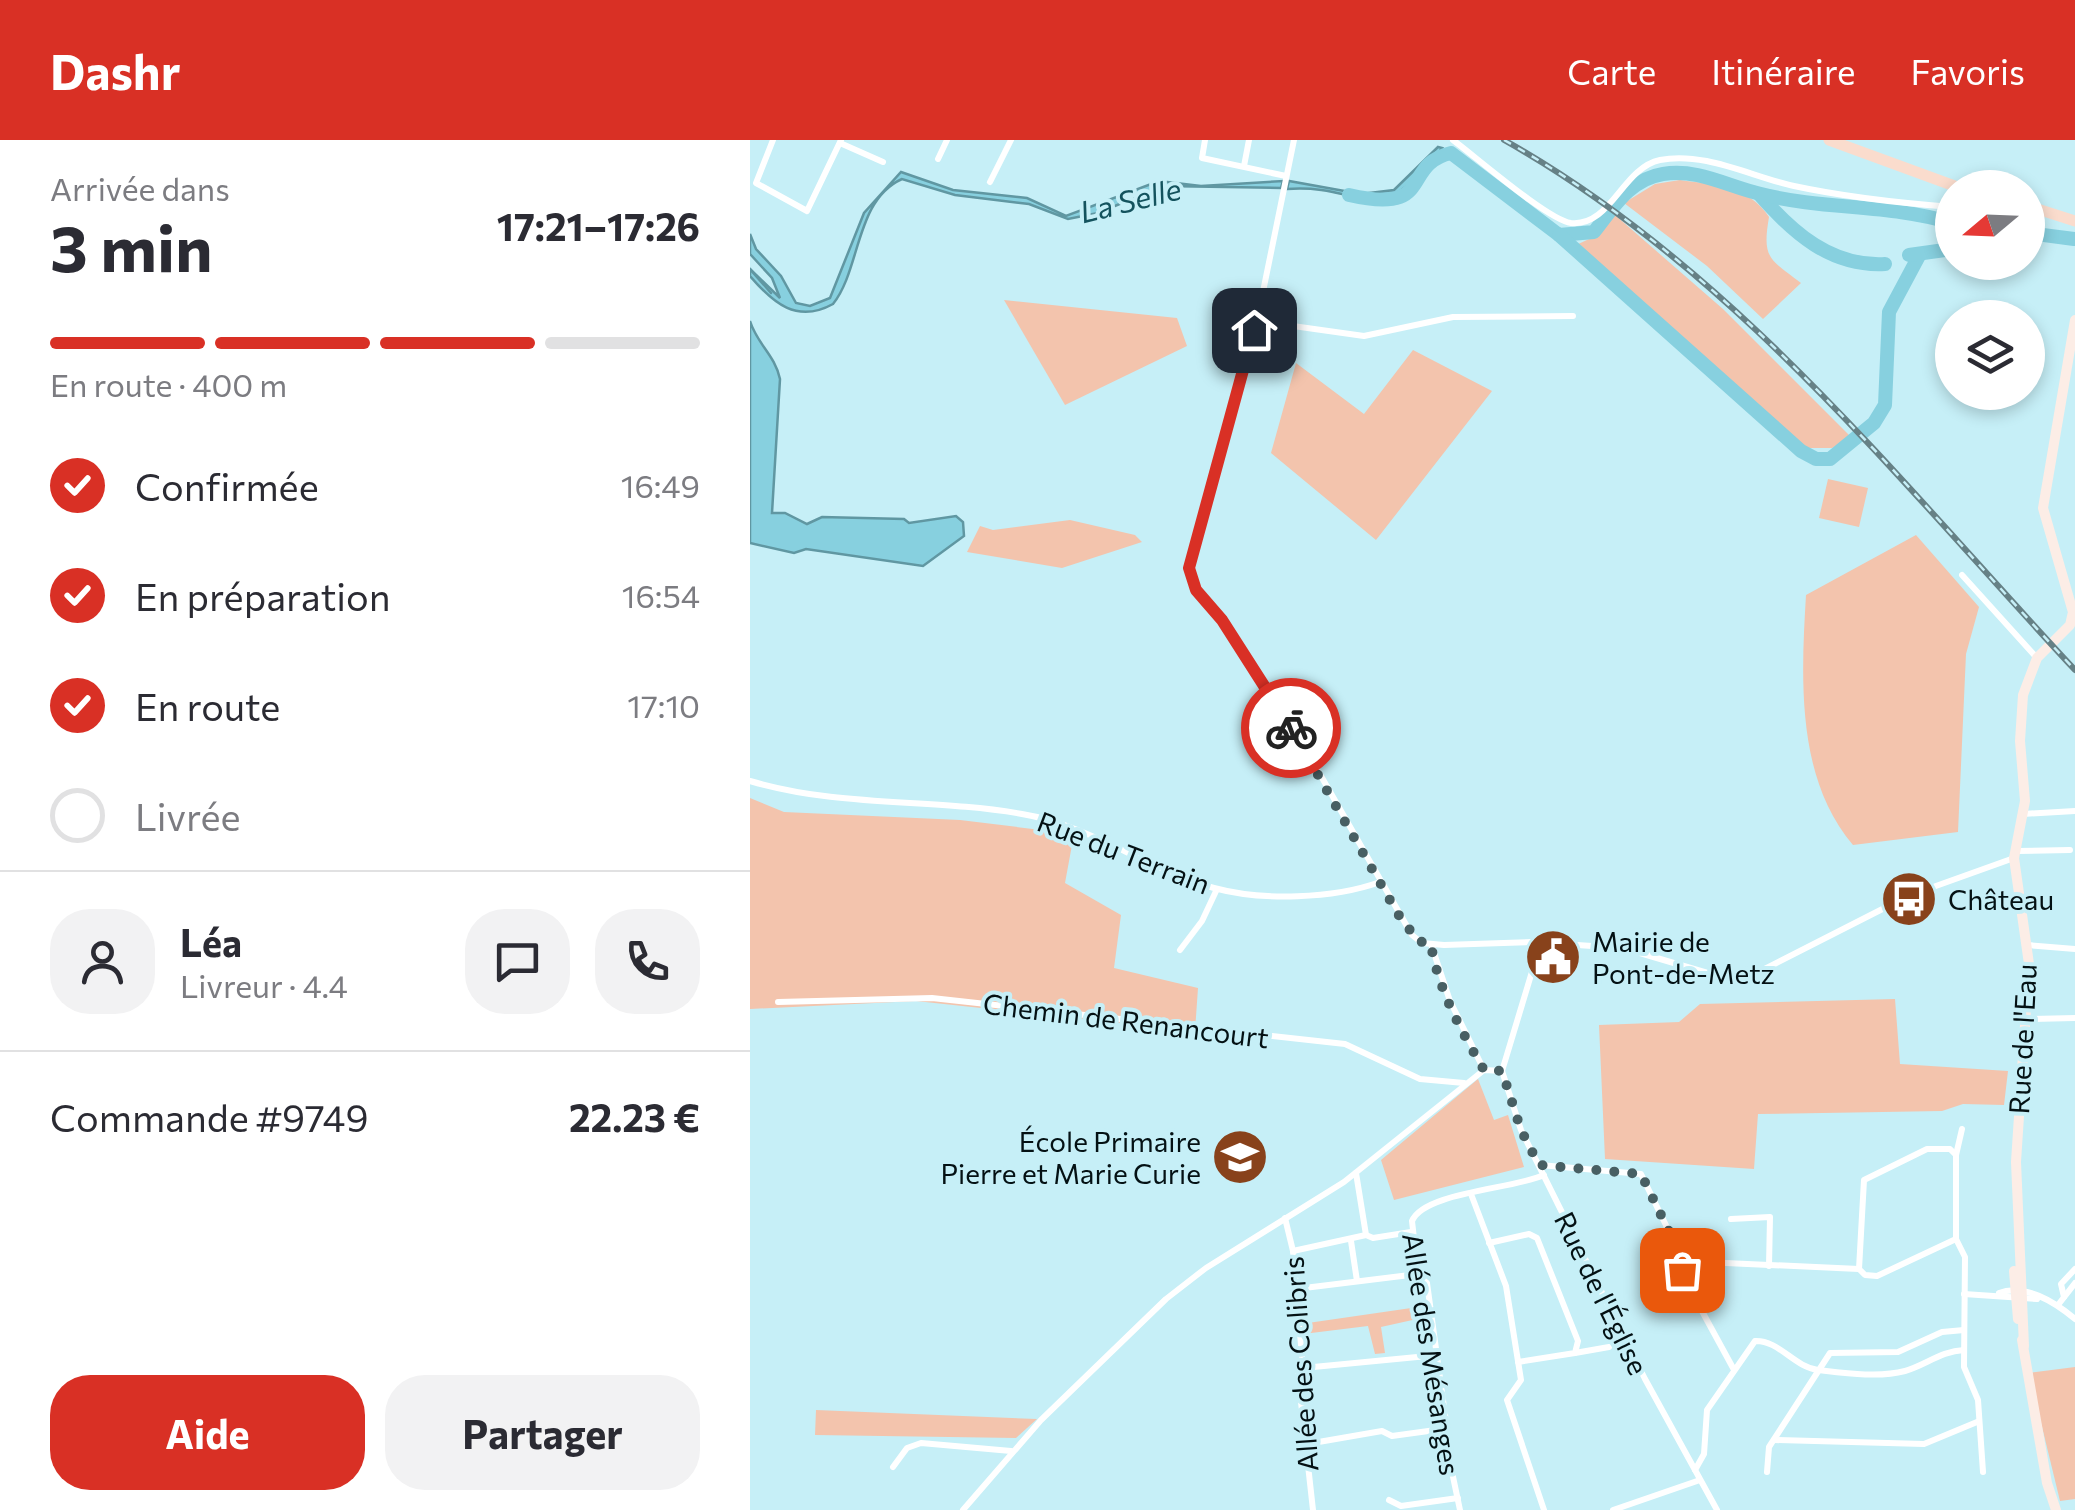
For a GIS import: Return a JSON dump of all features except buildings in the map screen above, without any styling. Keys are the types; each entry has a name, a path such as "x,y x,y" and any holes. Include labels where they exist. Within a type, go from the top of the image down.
{"main road":[{"path":"1829,140 1935,179"},
{"path":"2045,211 2075,221"}],"street":[{"path":"773,140 756,182 801,211 810,208 840,142 883,162"},
{"path":"938,159 947,140"},
{"path":"990,182 1010,140"},
{"path":"1204,140 1202,158 1286,178"},
{"path":"1244,166 1249,140"},
{"path":"1294,140 1257,321 1194,540 1191,579 1321,776 1412,936 1431,944 1542,942 1623,948 1685,968 1749,977 1908,896 2014,854 2070,850"},
{"path":"1453,140 1558,218 1571,223 1598,214 1639,168 1668,159 1704,162 1815,190 1935,205"},
{"path":"1257,321 1364,336 1453,317 1572,316"},
{"path":"2073,623 2072,595 2043,508 2075,320"},
{"path":"1962,575 2037,658"},
{"name":"Rue de l'Eau","path":"2056,1510 2047,1483 2018,1294 2016,1144 2027,945 2014,854 2023,814 2023,695 2037,658 2073,623"},
{"name":"Rue du Terrain","path":"750,781 790,793 1022,814 1065,826 1217,889 1264,895 1318,893 1380,882"},
{"path":"2023,814 2075,811"},
{"path":"1180,950 1202,921 1217,889"},
{"path":"962,1510 1011,1451 1166,1299 1344,1182 1484,1070 1502,1071 1542,942"},
{"path":"1431,944 1436,966 1484,1070"},
{"path":"2027,945 2075,949"},
{"name":"Chemin de Renancourt","path":"778,1002 932,998 1344,1044 1420,1080 1466,1083"},
{"path":"2025,1019 2075,1018"},
{"name":"Rue de l'Église","path":"1502,1071 1521,1130 1717,1510"},
{"path":"1962,1130 1956,1155 1956,1239 1966,1257 1965,1372 1978,1400 1982,1472"},
{"path":"1859,1268 1861,1184 1928,1149 1950,1149 1956,1155"},
{"path":"1539,1165 1641,1174 1682,1261 1685,1280 1733,1369"},
{"path":"1356,1173 1366,1234"},
{"name":"Allée des Mésanges","path":"1460,1510 1452,1486 1427,1282 1418,1274 1411,1232 1415,1212 1471,1194 1525,1184 1544,1175"},
{"path":"1471,1194 1506,1286 1521,1380 1507,1400 1544,1510"},
{"path":"1732,1220 1770,1216 1769,1266"},
{"name":"Allée des Colibris","path":"1285,1218 1293,1251 1303,1368 1298,1375 1307,1444 1304,1454 1313,1510"},
{"path":"1366,1234 1373,1238 1411,1232"},
{"path":"1293,1251 1351,1241 1366,1234"},
{"path":"1490,1243 1530,1234 1537,1238 1578,1342 1575,1352"},
{"path":"1682,1261 1859,1268 1866,1275 1882,1276 1956,1239"},
{"path":"1351,1241 1357,1281"},
{"path":"2064,1297 2061,1284 2075,1269"},
{"path":"1296,1288 1418,1274"},
{"path":"2058,1305 2075,1283"},
{"path":"1964,1294 2018,1294 2041,1299 2058,1305 2075,1319"},
{"path":"1768,1472 1768,1451 1833,1352 1898,1352 1942,1332 1964,1330"},
{"path":"1694,1470 1704,1454 1707,1410 1748,1346 1761,1340 1803,1366 1820,1370 1900,1372 1942,1353 1964,1350"},
{"path":"1518,1362 1609,1347"},
{"path":"1303,1368 1438,1356"},
{"path":"1774,1440 1924,1444 1977,1422"},
{"path":"1307,1444 1382,1431 1392,1436 1444,1429"},
{"path":"894,1468 907,1448 921,1443 1011,1451"},
{"path":"1613,1510 1700,1480"},
{"path":"1390,1500 1400,1506 1458,1498"}],"shaded area":[{"path":"1680,180 1741,193 1769,217 1770,256 1801,283 1763,319 1707,266 1624,203 1655,184"},
{"path":"1615,215 1723,309 1851,437 1832,448 1803,448 1576,245 1598,235"},
{"path":"1004,300 1177,318 1187,346 1065,405"},
{"path":"1413,350 1492,391 1376,540 1271,453 1296,363 1364,414"},
{"path":"1828,479 1868,488 1859,527 1819,518"},
{"path":"1070,520 1135,535 1142,542 1062,568 967,552 980,526 993,530"},
{"path":"1916,535 1979,607 1966,654 1958,832 1853,845 1834,818 1812,759 1804,693 1806,595"},
{"path":"750,798 784,812 960,820 1074,834 1065,883 1121,915 1114,968 1198,988 1195,1031 916,1001 750,1009"},
{"path":"1895,999 1900,1064 2008,1071 2004,1105 1963,1104 1942,1111 1758,1114 1754,1169 1605,1159 1599,1025 1679,1022 1700,1004"},
{"path":"1478,1079 1494,1120 1508,1115 1524,1167 1394,1200 1381,1160"},
{"path":"1425,1306 1426,1317 1381,1327 1385,1353 1375,1354 1368,1326 1303,1334 1301,1324"},
{"path":"2075,1367 2075,1499 2060,1501 2029,1373"},
{"path":"816,1410 1037,1419 1016,1438 815,1435"}],"water":[{"path":"1438,147 1442,148 1419,175 1401,191 1385,198 1287,189 1289,181 1361,194 1394,190"},
{"path":"901,172 953,190 1027,198 1066,216 1159,181 1201,186 1283,181 1281,188 1163,186 1098,213 1068,219 1029,204 955,195 902,179 875,202 833,304 808,312 787,308 750,276 750,269 780,298 772,278 750,254 750,234 756,249 781,276 796,303 810,306 830,298 864,213"},
{"path":"750,321 780,379 772,513 785,513 807,524 822,517 904,519 909,523 956,516 963,522 964,536 923,566 806,549 794,553 750,543"}],"waterway":[{"name":"La Selle","path":"1349,195 1394,199 1406,194 1426,167 1451,153 1559,235 1594,232 1632,188 1651,177 1676,173 1784,199 1935,219"},
{"name":"La Selle","path":"1759,194 1814,245 1847,260 1885,264"},
{"name":"La Selle","path":"1559,235 1801,451 1816,459 1830,459 1874,423 1885,405 1889,312 1920,254"},
{"name":"La Selle","path":"2045,235 2074,239"},
{"name":"La Selle","path":"1909,255 1935,251"},
{"name":"La Selle","path":"750,269 771,293"}],"railway":[{"path":"1504,140 1587,192 1739,314 1877,453 2075,670"}],"way so far":[{"path":"1291,728 1412,936 1431,944 1436,966 1473,1052 1484,1070 1502,1071 1521,1130 1539,1165 1641,1174 1679,1252 1682,1270"}],"place":[{"name":"Château","path":"1909,899"},
{"name":"Mairie de Pont-de-Metz","path":"1553,957"},
{"name":"École Primaire Pierre et Marie Curie","path":"1240,1157"}],"route":[{"path":"1254,330 1189,568 1196,590 1222,620 1291,728"}]}
